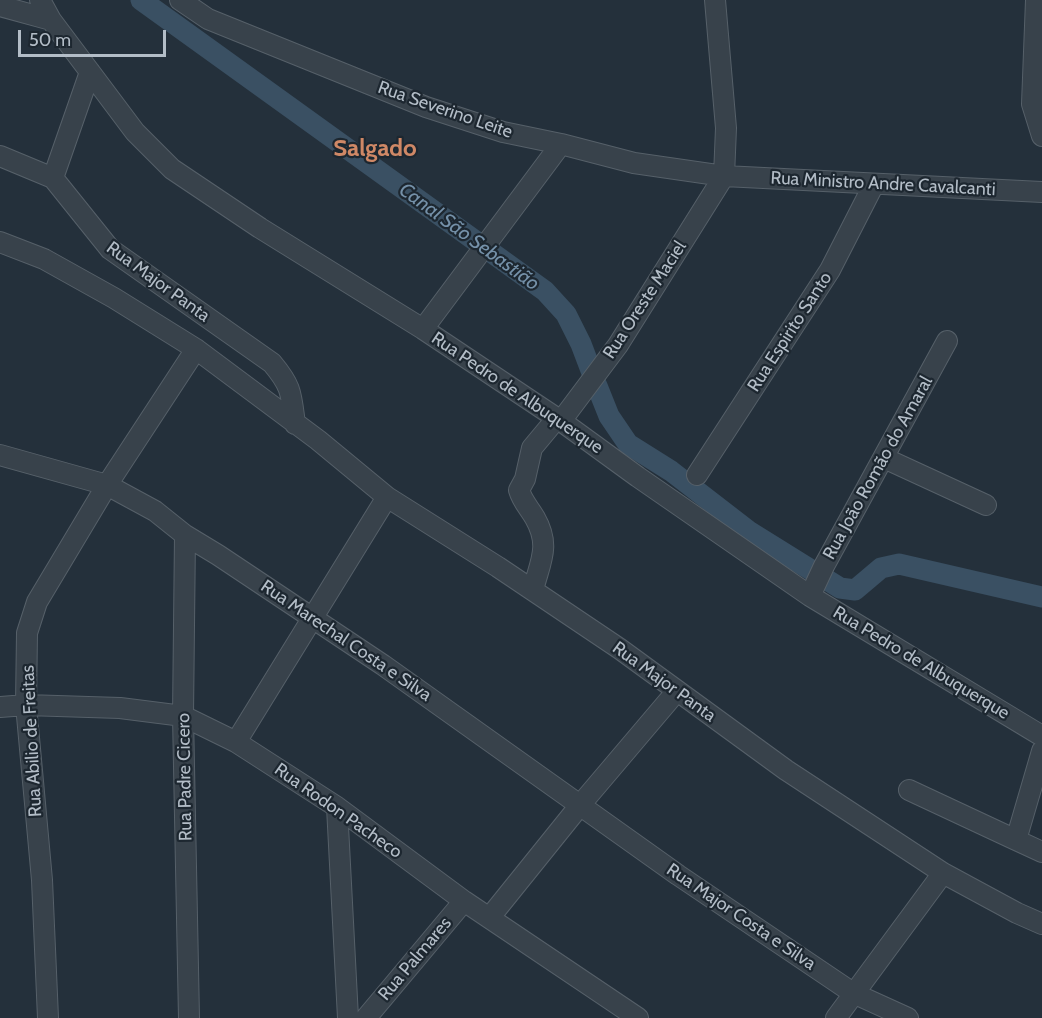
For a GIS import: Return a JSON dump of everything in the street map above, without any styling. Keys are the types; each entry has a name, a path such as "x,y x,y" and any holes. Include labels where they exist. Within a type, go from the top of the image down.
{"street":[{"name":"Rua Pedro de Albuquerque","path":"40,0 51,20 135,132 172,169 260,228 423,329 559,419 638,477 817,581 1042,736"},
{"name":"Rua Severino Leite","path":"180,0 208,19 426,107 503,132 634,163 724,176"},
{"path":"716,0 726,128 724,176"},
{"path":"1036,0 1032,104 1042,136"},
{"path":"0,6 51,20"},
{"path":"53,178 90,72"},
{"path":"423,329 561,144"},
{"name":"Rua Major Panta","path":"0,156 53,178 110,249 272,363 287,381 295,424"},
{"name":"Rua Ministro Andre Cavalcanti","path":"724,176 1042,192"},
{"name":"Rua Oreste Maciel","path":"532,590 545,542 535,517 520,496 519,490 525,479 532,448 559,419 618,345 724,176"},
{"name":"Rua Espirito Santo","path":"697,475 830,270 874,184"},
{"name":"Rua Major Panta","path":"0,242 54,265 114,298 196,349 387,497 620,649 786,770 943,873 1042,924"},
{"name":"Rua João Romão do Amaral","path":"817,581 947,341"},
{"name":"Rua Abilio de Freitas","path":"48,1018 42,880 26,705 27,633 37,602 107,485 196,349"},
{"name":"Rua Marechal Costa e Silva","path":"0,455 107,485 154,512 185,535 383,665 581,804"},
{"path":"884,458 987,505"},
{"path":"236,742 387,497"},
{"name":"Rua Padre Cicero","path":"185,535 183,716 189,1018"},
{"path":"490,917 581,804 676,692"},
{"name":"Rua Rodon Pacheco","path":"0,707 26,705 120,708 183,716 236,742 337,807 464,901 639,1018"},
{"path":"1016,840 1042,751"},
{"path":"909,789 1042,852"},
{"name":"Rua Major Costa e Silva","path":"581,804 678,875 853,993 908,1018"},
{"path":"337,807 348,1018"},
{"path":"836,1018 943,873"},
{"name":"Rua Palmares","path":"366,1018 464,901"}],"waterway":[{"name":"Canal São Sebastião","path":"141,0 545,291 566,314 592,373"},
{"name":"Canal São Sebastião","path":"597,386 609,416 628,444 671,471 750,532 840,588 855,590 881,568 899,564 1042,597"}],"district":[{"name":"Salgado","path":"375,149"}]}
